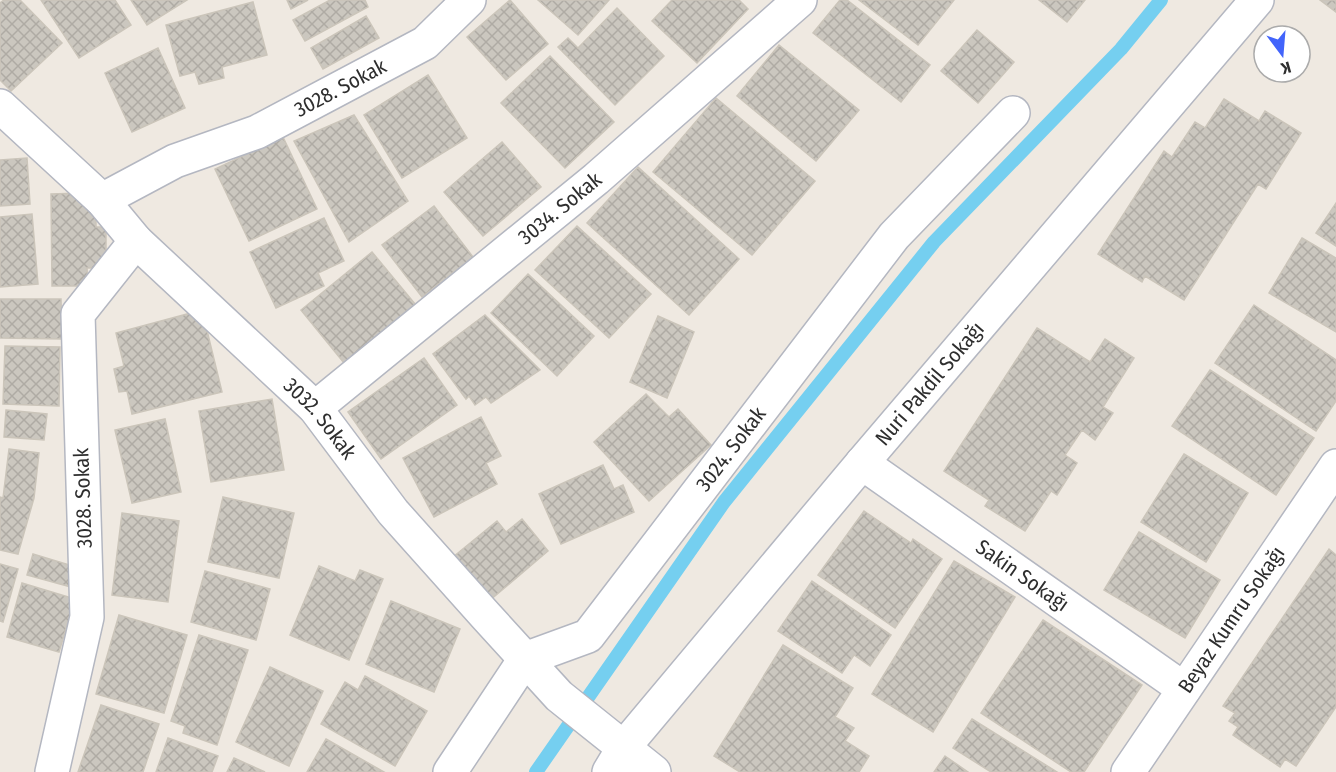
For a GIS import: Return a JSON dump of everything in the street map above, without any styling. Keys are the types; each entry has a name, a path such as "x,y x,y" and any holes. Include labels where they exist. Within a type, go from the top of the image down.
{"street":[{"name":"3028. Sokak","path":"102,200 175,161 257,132 425,43 469,0"},
{"name":"3034. Sokak","path":"315,408 596,179 800,0"},
{"name":"Nuri Pakdil Sokağı","path":"617,760 862,463 1257,0"},
{"name":"3032. Sokak","path":"0,106 102,200 136,241 315,408 393,512 617,760 654,772"},
{"name":"3024. Sokak","path":"525,659 588,636 894,236 1013,114"},
{"name":"3028. Sokak","path":"52,772 87,617 78,314 136,241"},
{"name":"Sakin Sokağı","path":"862,463 1184,688"},
{"name":"Beyaz Kumru Sokağı","path":"1128,772 1336,466"},
{"path":"450,772 525,659"}],"building":[{"path":"4,0 20,0 62,43 11,91 0,80 0,3"},
{"path":"41,0 115,0 131,25 79,58"},
{"path":"131,0 187,0 147,25"},
{"path":"287,0 308,0 291,9"},
{"path":"330,0 365,0 368,7 305,41 293,20"},
{"path":"510,0 548,44 506,80 467,37"},
{"path":"538,0 609,0 578,35"},
{"path":"672,0 739,0 748,9 697,63 652,21"},
{"path":"840,0 847,0 930,65 901,102 813,33"},
{"path":"859,0 954,0 918,45"},
{"path":"1039,0 1085,0 1067,22"},
{"path":"1320,0 1336,0 1336,12"},
{"path":"253,2 267,55 222,67 224,78 199,84 195,72 180,76 166,25"},
{"path":"617,8 664,56 615,105 558,47 568,38 578,48"},
{"path":"366,16 379,38 323,69 311,48"},
{"path":"977,30 1014,62 978,103 941,71"},
{"path":"779,45 859,110 816,161 737,96"},
{"path":"158,48 185,108 132,132 105,73"},
{"path":"550,56 614,122 565,168 501,103"},
{"path":"428,75 467,138 402,178 364,115"},
{"path":"716,98 815,181 752,255 653,172"},
{"path":"1224,99 1259,121 1265,111 1301,133 1266,189 1258,184 1184,300 1145,276 1142,282 1098,254 1164,151 1172,157 1195,122 1205,128"},
{"path":"354,115 408,201 349,242 294,141"},
{"path":"283,137 317,209 249,241 215,169"},
{"path":"502,142 541,187 483,236 444,192"},
{"path":"27,158 30,204 0,206 0,160"},
{"path":"638,167 739,259 689,315 587,223"},
{"path":"82,193 81,204 96,204 96,227 106,227 106,268 87,268 88,286 52,286 51,194"},
{"path":"1336,203 1336,246 1316,233"},
{"path":"434,206 473,257 422,297 382,245"},
{"path":"32,214 38,284 0,287 0,217"},
{"path":"324,218 344,261 318,273 324,286 276,308 250,252"},
{"path":"577,226 651,294 609,338 535,270"},
{"path":"1302,238 1336,258 1336,332 1269,293"},
{"path":"372,252 415,304 344,363 301,310"},
{"path":"528,274 594,336 557,376 491,313"},
{"path":"0,299 61,299 62,339 0,338"},
{"path":"1254,305 1336,360 1336,401 1316,431 1215,363"},
{"path":"202,310 222,392 132,414 127,391 119,392 114,369 124,366 116,333"},
{"path":"485,315 540,370 491,403 486,397 475,405 469,396 466,399 433,354"},
{"path":"658,316 694,332 667,398 630,382"},
{"path":"1037,328 1090,362 1105,339 1134,358 1103,407 1113,413 1095,440 1082,430 1065,455 1077,463 1057,495 1051,491 1025,531 985,506 989,500 944,471"},
{"path":"5,346 60,347 59,406 3,404"},
{"path":"424,358 457,405 381,459 348,412"},
{"path":"1210,370 1314,438 1276,495 1172,426"},
{"path":"646,394 669,417 678,409 711,445 649,501 594,442"},
{"path":"272,399 284,470 211,482 199,411"},
{"path":"6,410 47,414 44,440 4,437"},
{"path":"481,417 501,456 486,463 497,484 434,517 403,458"},
{"path":"165,419 181,492 132,503 115,430"},
{"path":"9,449 39,453 34,498 18,554 0,550 0,497 3,498"},
{"path":"1184,454 1248,493 1206,562 1141,522"},
{"path":"603,465 614,489 623,485 634,512 561,544 539,494"},
{"path":"223,497 294,513 279,578 208,562"},
{"path":"864,511 911,543 913,539 942,559 895,628 818,575"},
{"path":"122,513 179,521 168,602 112,595"},
{"path":"522,519 548,551 489,601 453,557 497,521 506,532"},
{"path":"1139,532 1220,580 1185,638 1104,590"},
{"path":"1329,549 1336,555 1336,707 1296,766 1285,759 1280,767 1233,735 1238,727 1229,721 1235,713 1223,706"},
{"path":"33,554 76,567 71,587 27,575"},
{"path":"954,561 1015,597 933,732 872,694"},
{"path":"0,564 18,569 3,622 0,621"},
{"path":"319,566 355,581 360,570 383,579 349,660 290,635"},
{"path":"205,571 270,589 256,640 191,622"},
{"path":"812,581 891,635 870,666 854,655 842,673 778,631"},
{"path":"22,583 75,599 59,652 7,637"},
{"path":"391,601 460,629 434,692 366,664"},
{"path":"119,615 187,635 164,713 96,694"},
{"path":"1043,620 1142,685 1084,772 1071,772 981,713"},
{"path":"199,635 248,650 217,745 183,733 185,726 171,721"},
{"path":"783,645 853,688 835,717 854,728 845,741 869,756 859,772 740,772 714,756"},
{"path":"270,667 323,691 289,766 236,742"},
{"path":"365,676 427,711 395,766 321,724 345,682 358,690"},
{"path":"101,705 159,724 143,772 78,772"},
{"path":"972,719 1057,772 991,772 953,748"},
{"path":"168,738 218,756 212,772 156,772"},
{"path":"326,739 384,772 307,772"},
{"path":"945,756 968,772 934,772"},
{"path":"234,758 265,772 227,772"}],"waterway":[{"path":"536,772 724,502 934,242 1121,49 1161,0"}]}
